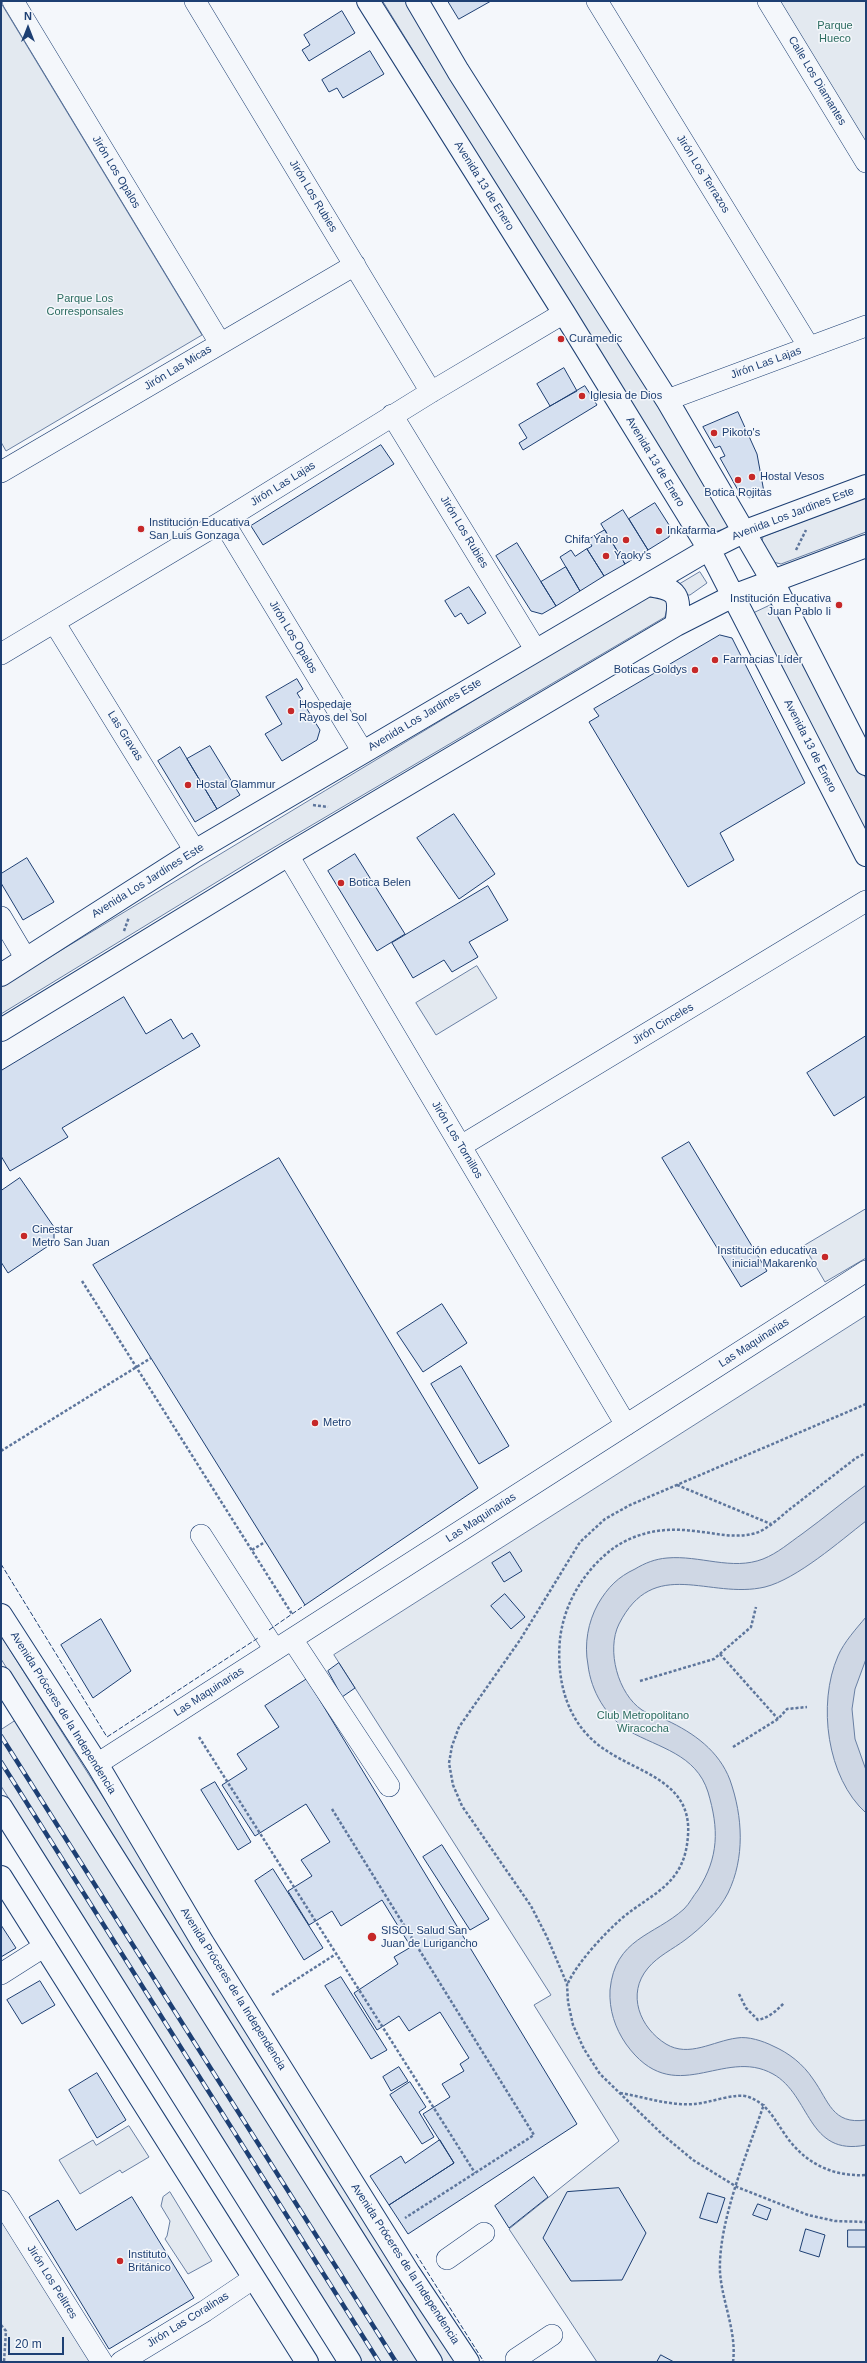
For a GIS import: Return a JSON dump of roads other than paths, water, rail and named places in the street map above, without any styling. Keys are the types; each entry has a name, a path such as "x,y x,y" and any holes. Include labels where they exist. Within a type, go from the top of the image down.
{"main road":[{"name":"Avenida 13 de Enero","path":"368,1 564,313 709,549 866,855"},
{"path":"417,1 458,71 667,400 772,580 866,764"},
{"name":"Avenida Los Jardines Este","path":"1,975 196,851 535,649 709,549 743,532 866,486"},
{"path":"1,1030 288,855 676,625 733,596 772,580 866,546"},
{"path":"648,585 666,587 675,593 679,606 676,625"},
{"name":"Avenida Próceres de la Independencia","path":"1,1615 97,1764 203,1943 409,2273 468,2362"},
{"path":"1,1678 431,2362"},
{"path":"1,1808 350,2362"},
{"path":"1,1877 307,2362"}],"street":[{"name":"Jirón Los Opalos","path":"13,1 220,343"},
{"name":"Jirón Los Rubies","path":"195,1 431,392"},
{"name":"Jirón Los Terrazos","path":"597,1 809,347"},
{"name":"Calle Los Diamantes","path":"768,1 866,162"},
{"name":"Jirón Las Micas","path":"1,472 355,265"},
{"name":"Jirón Las Lajas","path":"1,654 224,521 392,415 564,313"},
{"name":"Jirón Las Lajas","path":"667,400 866,326"},
{"name":"Jirón Los Rubies","path":"392,415 535,649"},
{"name":"Jirón Los Opalos","path":"224,521 363,752"},
{"name":"Las Gravas","path":"54,622 196,851"},
{"name":"Jirón Los Tornillos","path":"288,855 626,1425"},
{"name":"Jirón Cinceles","path":"461,1146 866,902"},
{"path":"1,917 26,959"},
{"name":"Las Maquinarias","path":"97,1764 866,1271"},
{"path":"201,1535 275,1650"},
{"path":"292,1639 389,1786"},
{"path":"1,1974 44,1946"},
{"name":"Jirón Los Pelitres","path":"1,2201 102,2362"},
{"path":"447,2259 484,2233"},
{"name":"Jirón Las Coralinas","path":"121,2362 205,2311 254,2278"},
{"path":"516,2359 552,2336"}],"railway":[{"path":"1,1736 396,2362"},
{"path":"1,1762 379,2362"}],"place":[{"name":"Curamedic","path":"561,339"},
{"name":"Iglesia de Dios","path":"582,396"},
{"name":"Pikoto's","path":"714,433"},
{"name":"Hostal Vesos","path":"752,477"},
{"name":"Botica Rojitas","path":"738,480"},
{"name":"Institución Educativa San Luis Gonzaga","path":"141,529"},
{"name":"Inkafarma","path":"659,531"},
{"name":"Chifa Yaho","path":"626,540"},
{"name":"Yaoky's","path":"606,556"},
{"name":"Institución Educativa Juan Pablo Ii","path":"839,605"},
{"name":"Farmacias Líder","path":"715,660"},
{"name":"Boticas Goldys","path":"695,670"},
{"name":"Hospedaje Rayos del Sol","path":"291,711"},
{"name":"Hostal Glammur","path":"188,785"},
{"name":"Botica Belen","path":"341,883"},
{"name":"Cinestar Metro San Juan","path":"24,1236"},
{"name":"Institución educativa inicial Makarenko","path":"825,1257"},
{"name":"Metro","path":"315,1423"},
{"name":"SISOL Salud San Juan de Lurigancho","path":"372,1937"},
{"name":"Instituto Británico","path":"120,2261"}],"park label":[{"name":"Parque Hueco","path":"835,32"},
{"name":"Parque Los Corresponsales","path":"85,305"},
{"name":"Club Metropolitano Wiracocha","path":"643,1722"}]}
